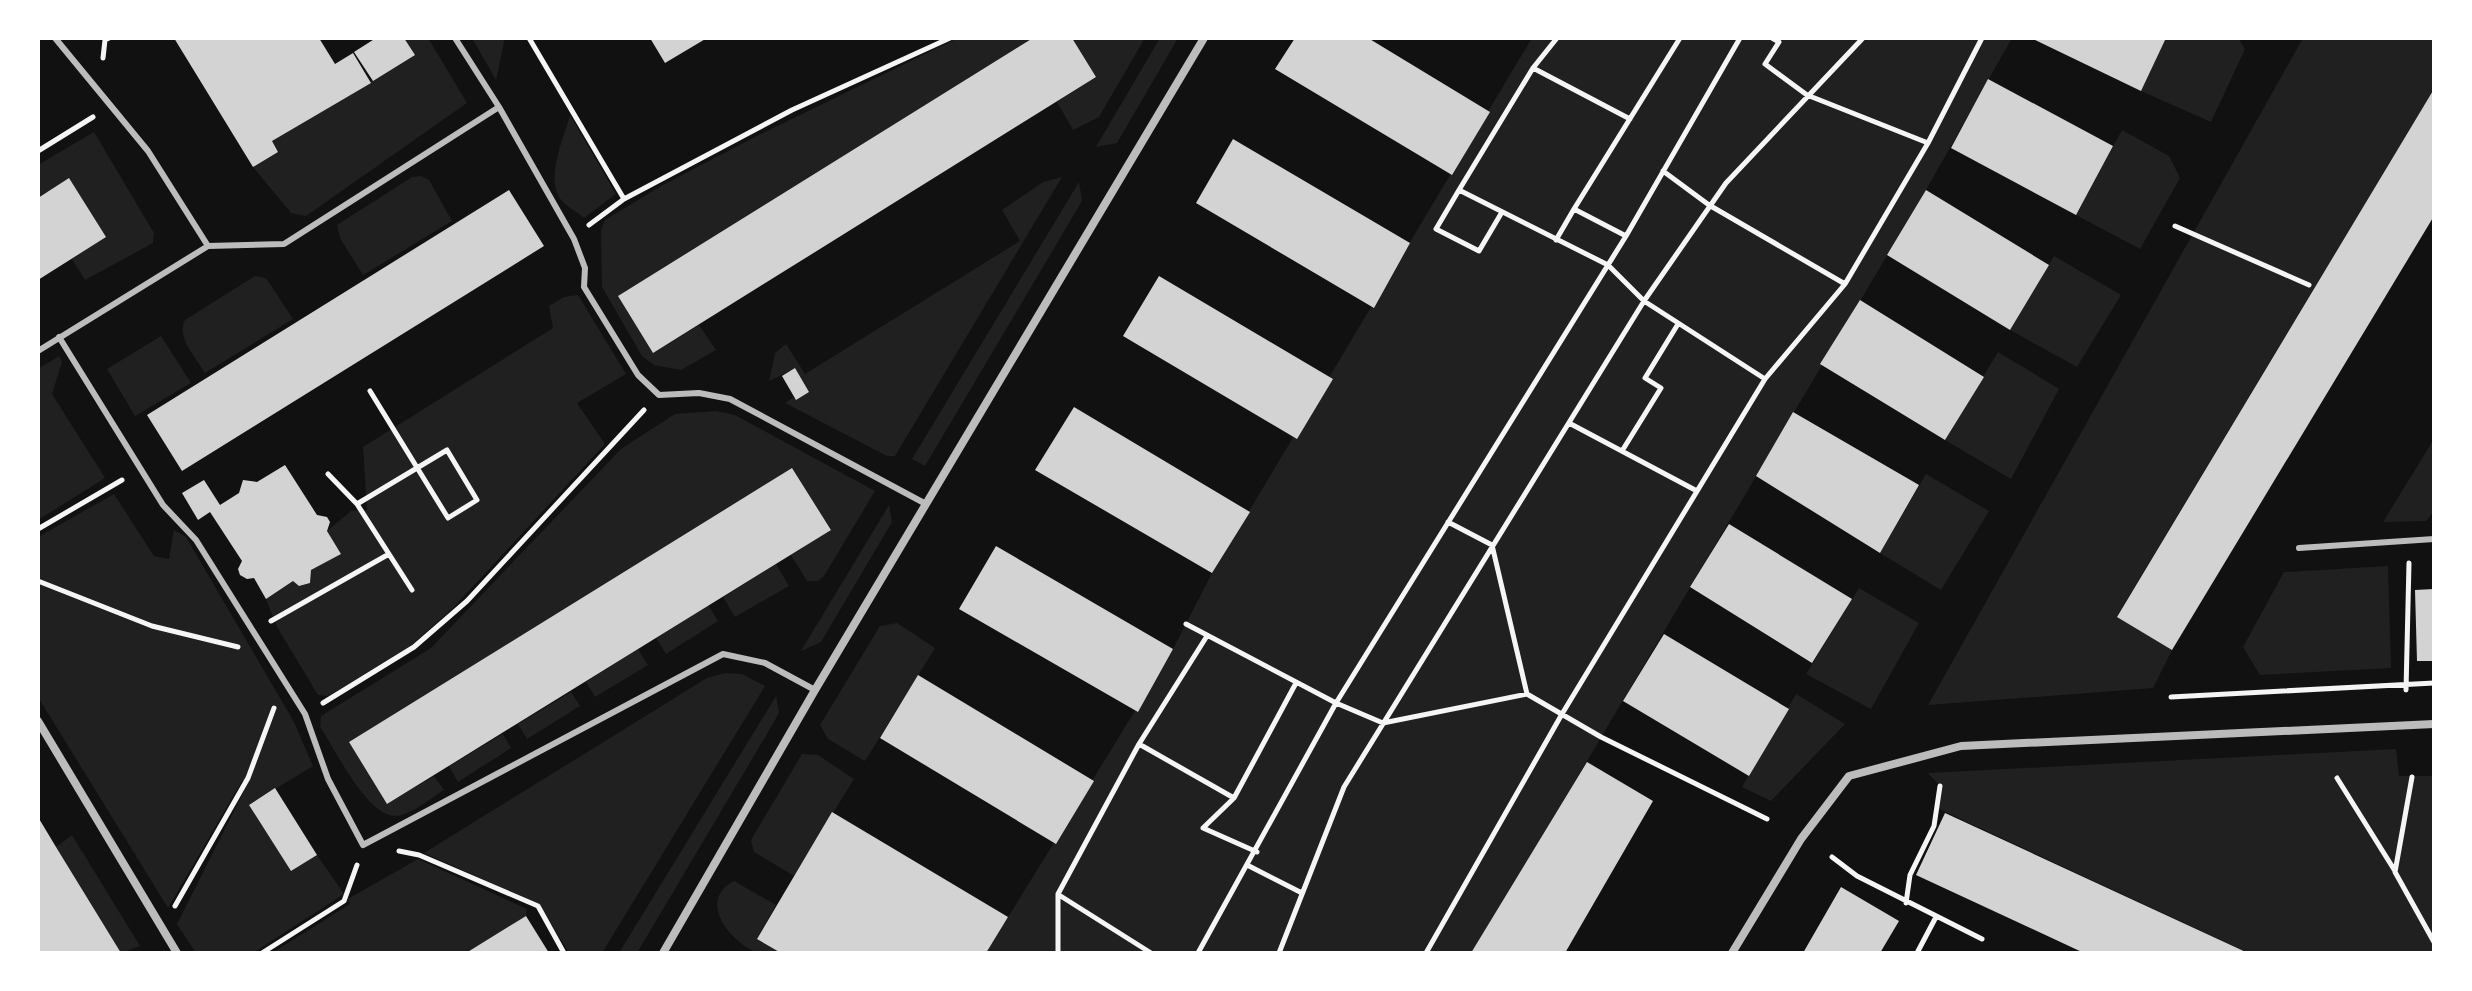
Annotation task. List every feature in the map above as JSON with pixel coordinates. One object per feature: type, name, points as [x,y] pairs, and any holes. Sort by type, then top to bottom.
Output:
[{"type":"street","points":[[663,953],[815,690],[1204,38]]},
{"type":"street","points":[[38,721],[177,953]]},
{"type":"street","points":[[1732,953],[1801,839],[1849,776],[1961,746],[2434,724]]},
{"type":"lane","points":[[55,38],[148,151],[208,246]]},
{"type":"lane","points":[[455,38],[499,107],[574,239],[585,268],[584,287],[638,375],[659,395],[699,393],[730,399],[926,504]]},
{"type":"lane","points":[[38,351],[208,246],[284,244],[499,107]]},
{"type":"lane","points":[[59,337],[163,505],[196,540],[305,714],[328,779],[363,845],[723,654],[765,663],[815,690]]},
{"type":"lane","points":[[2299,548],[2434,539]]},
{"type":"path","points":[[529,38],[624,199]]},
{"type":"path","points":[[574,239],[624,199],[792,110],[950,38]]},
{"type":"path","points":[[1502,212],[1479,251],[1436,229],[1533,68],[1557,38]]},
{"type":"path","points":[[1556,240],[1680,38]]},
{"type":"path","points":[[1198,953],[1257,852],[1336,703],[1626,236],[1740,38]]},
{"type":"path","points":[[1772,38],[1780,40],[1765,64],[1807,95],[1928,143]]},
{"type":"path","points":[[1279,953],[1344,787],[1644,301],[1709,205],[1807,95],[1863,38]]},
{"type":"path","points":[[1426,953],[1562,714],[1765,379],[1845,284],[1928,143],[1982,38]]},
{"type":"path","points":[[1533,68],[1630,119]]},
{"type":"path","points":[[1663,171],[1709,205],[1845,284]]},
{"type":"path","points":[[1459,190],[1608,265],[1644,301],[1765,379]]},
{"type":"path","points":[[1574,209],[1626,236]]},
{"type":"path","points":[[2175,226],[2309,285]]},
{"type":"path","points":[[1622,451],[1661,388],[1645,378],[1678,324]]},
{"type":"path","points":[[357,504],[417,467],[447,450],[477,500],[448,518],[417,467],[370,391]]},
{"type":"path","points":[[305,714],[414,647],[467,601],[659,395]]},
{"type":"path","points":[[1569,423],[1697,491]]},
{"type":"path","points":[[38,529],[140,469]]},
{"type":"path","points":[[328,474],[357,504],[412,590]]},
{"type":"path","points":[[1448,522],[1492,545],[1527,694]]},
{"type":"path","points":[[2406,687],[2409,540]]},
{"type":"path","points":[[254,632],[389,554]]},
{"type":"path","points":[[38,581],[152,626],[267,654]]},
{"type":"path","points":[[1186,624],[1296,683],[1383,723],[1527,694],[1767,819]]},
{"type":"path","points":[[1058,953],[1058,894],[1139,744],[1207,636]]},
{"type":"path","points":[[163,928],[248,778],[284,681]]},
{"type":"path","points":[[1257,852],[1203,828],[1234,798],[1296,683]]},
{"type":"path","points":[[2171,697],[2406,687],[2434,683]]},
{"type":"path","points":[[1139,744],[1234,798]]},
{"type":"path","points":[[2395,872],[2412,777]]},
{"type":"path","points":[[2337,778],[2434,942]]},
{"type":"path","points":[[1906,903],[1910,875],[1934,826],[1940,786]]},
{"type":"path","points":[[262,953],[344,901],[363,845],[419,855],[538,906],[564,953]]},
{"type":"path","points":[[1832,857],[1857,876],[1906,903],[1982,939]]},
{"type":"path","points":[[1249,866],[1302,893]]},
{"type":"path","points":[[1058,894],[1151,953]]},
{"type":"path","points":[[1917,953],[1936,917]]},
{"type":"shaded area","points":[[404,38],[428,38],[467,103],[306,216],[291,213],[253,167],[278,152],[272,141],[414,55]]},
{"type":"shaded area","points":[[472,38],[505,38],[496,80]]},
{"type":"shaded area","points":[[958,38],[1033,38],[618,296],[653,353],[699,325],[716,350],[681,370],[654,365],[642,356],[602,287],[601,230],[605,220],[661,186],[755,137]]},
{"type":"shaded area","points":[[1072,38],[1145,38],[1099,117],[1073,130],[1057,102],[1096,77]]},
{"type":"shaded area","points":[[1160,38],[1178,38],[1117,143],[1096,147]]},
{"type":"shaded area","points":[[1532,38],[2012,38],[1926,190],[1473,953],[986,953],[1173,649],[1212,573]]},
{"type":"shaded area","points":[[2166,38],[2238,38],[2245,49],[2211,122],[2141,91]]},
{"type":"shaded area","points":[[2303,38],[2434,38],[2434,89],[2117,616],[2172,650],[2153,688],[1928,705]]},
{"type":"shaded area","points":[[570,115],[616,194],[584,218],[563,202],[555,183],[557,160]]},
{"type":"shaded area","points":[[2122,130],[2169,156],[2180,178],[2140,249],[2076,215]]},
{"type":"shaded area","points":[[94,132],[154,233],[153,243],[85,280],[72,259],[105,237],[69,179],[38,198],[38,165]]},
{"type":"shaded area","points":[[421,176],[429,180],[452,221],[363,275],[340,238],[337,225],[412,177]]},
{"type":"shaded area","points":[[1062,177],[895,456],[887,456],[785,403],[794,397],[796,399],[795,369],[769,381],[775,353],[786,344],[805,374],[1020,241],[1002,210],[1043,182]]},
{"type":"shaded area","points":[[1079,182],[1082,201],[925,466],[912,459]]},
{"type":"shaded area","points":[[2054,256],[2121,295],[2077,367],[2010,330]]},
{"type":"shaded area","points":[[255,276],[266,278],[293,319],[205,373],[185,340],[185,320]]},
{"type":"shaded area","points":[[578,295],[626,374],[577,403],[605,444],[453,608],[409,647],[328,696],[318,695],[277,627],[266,599],[293,581],[299,586],[310,583],[311,570],[341,554],[327,531],[351,511],[367,510],[363,447],[553,328],[549,306],[564,297]]},
{"type":"shaded area","points":[[161,336],[191,383],[135,416],[107,369]]},
{"type":"shaded area","points":[[1998,352],[2059,389],[2011,479],[1945,440]]},
{"type":"shaded area","points":[[59,356],[62,362],[52,394],[105,478],[38,520],[38,369]]},
{"type":"shaded area","points":[[716,411],[735,415],[875,491],[824,576],[818,581],[807,581],[791,555],[831,529],[792,468],[349,742],[387,804],[434,776],[444,790],[400,815],[383,813],[352,779],[320,727],[321,716],[431,648],[621,449],[675,414]]},
{"type":"shaded area","points":[[2434,439],[2434,511],[2426,521],[2383,522]]},
{"type":"shaded area","points":[[1926,474],[1989,511],[1941,590],[1880,553]]},
{"type":"shaded area","points":[[114,494],[154,556],[169,559],[174,530],[186,537],[294,722],[313,766],[249,805],[291,871],[317,855],[344,894],[253,953],[196,953],[177,924],[249,781],[242,781],[168,908],[38,697],[38,537]]},
{"type":"shaded area","points":[[889,505],[892,522],[821,642],[801,651]]},
{"type":"shaded area","points":[[776,564],[789,586],[735,617],[723,597]]},
{"type":"shaded area","points":[[2388,566],[2391,668],[2260,675],[2243,647],[2284,572]]},
{"type":"shaded area","points":[[1859,588],[1919,623],[1871,709],[1806,674]]},
{"type":"shaded area","points":[[708,605],[718,621],[666,654],[656,638]]},
{"type":"shaded area","points":[[897,623],[935,648],[865,761],[828,739],[820,725],[880,626]]},
{"type":"shaded area","points":[[638,649],[648,665],[595,697],[586,682]]},
{"type":"shaded area","points":[[725,673],[742,674],[765,686],[602,953],[569,953],[539,904],[424,853],[707,678]]},
{"type":"shaded area","points":[[571,692],[580,706],[527,739],[518,724]]},
{"type":"shaded area","points":[[1796,694],[1845,724],[1771,801],[1742,787]]},
{"type":"shaded area","points":[[776,696],[779,712],[774,722],[637,953],[619,953]]},
{"type":"shaded area","points":[[503,734],[511,748],[458,782],[449,766]]},
{"type":"shaded area","points":[[2396,749],[2399,776],[2434,776],[2434,953],[2249,953],[1937,808],[1940,786],[1928,773]]},
{"type":"shaded area","points":[[802,754],[818,755],[854,779],[794,876],[754,852],[751,840]]},
{"type":"shaded area","points":[[72,835],[140,946],[121,953],[56,847]]},
{"type":"shaded area","points":[[418,859],[527,909],[526,916],[466,953],[272,953],[350,904],[348,899]]},
{"type":"shaded area","points":[[734,881],[776,905],[757,938],[781,953],[756,952],[727,930],[721,920],[718,899],[723,889]]},
{"type":"building","points":[[174,38],[319,38],[335,64],[353,53],[371,83],[272,141],[278,152],[253,167]]},
{"type":"building","points":[[376,38],[404,38],[415,55],[373,81],[354,52]]},
{"type":"building","points":[[650,38],[707,38],[665,63]]},
{"type":"building","points":[[1033,38],[1072,38],[1096,77],[653,353],[618,296]]},
{"type":"building","points":[[1295,38],[1368,38],[1490,112],[1452,175],[1275,69]]},
{"type":"building","points":[[2031,38],[2166,38],[2141,91]]},
{"type":"building","points":[[1988,79],[2113,146],[2076,215],[1951,148]]},
{"type":"building","points":[[2434,89],[2434,216],[2172,650],[2117,617]]},
{"type":"building","points":[[1233,139],[1410,243],[1374,308],[1196,203]]},
{"type":"building","points":[[69,178],[106,237],[38,280],[38,198]]},
{"type":"building","points":[[509,190],[544,246],[182,471],[147,415]]},
{"type":"building","points":[[1926,190],[2049,265],[2010,330],[1887,255]]},
{"type":"building","points":[[1159,276],[1333,379],[1297,439],[1123,336]]},
{"type":"building","points":[[1860,300],[1984,377],[1945,440],[1820,364]]},
{"type":"building","points":[[795,368],[809,392],[796,400],[782,376]]},
{"type":"building","points":[[1074,407],[1250,512],[1212,573],[1035,470]]},
{"type":"building","points":[[1793,412],[1919,485],[1880,553],[1756,476]]},
{"type":"building","points":[[285,465],[317,515],[327,517],[330,522],[327,531],[341,554],[311,570],[310,583],[299,586],[293,581],[266,599],[254,578],[247,579],[240,575],[238,569],[242,561],[210,512],[198,520],[182,493],[204,480],[220,505],[239,493],[243,480],[257,482]]},
{"type":"building","points":[[792,468],[831,530],[387,804],[349,742]]},
{"type":"building","points":[[1729,524],[1852,599],[1812,663],[1690,587]]},
{"type":"building","points":[[996,546],[1173,649],[1138,712],[959,609]]},
{"type":"building","points":[[2434,589],[2434,661],[2417,661],[2415,590]]},
{"type":"building","points":[[1664,634],[1789,709],[1749,776],[1623,701]]},
{"type":"building","points":[[918,675],[1094,781],[1056,844],[880,738]]},
{"type":"building","points":[[1587,762],[1653,801],[1565,953],[1471,953]]},
{"type":"building","points":[[275,788],[317,855],[291,871],[249,805]]},
{"type":"building","points":[[832,812],[1008,917],[986,953],[781,953],[757,939]]},
{"type":"building","points":[[1945,813],[2248,953],[2084,953],[1916,875]]},
{"type":"building","points":[[38,817],[56,847],[121,953],[38,953]]},
{"type":"building","points":[[1841,887],[1899,921],[1880,953],[1803,953]]},
{"type":"building","points":[[526,916],[549,953],[466,953]]}]
